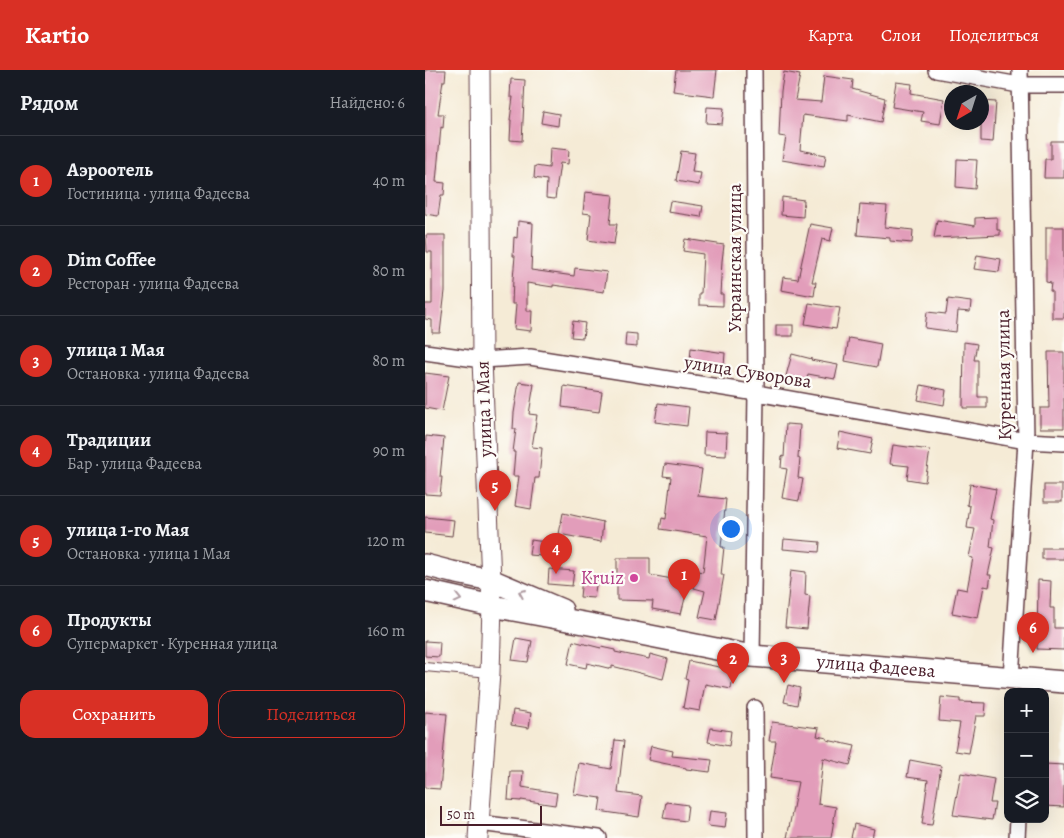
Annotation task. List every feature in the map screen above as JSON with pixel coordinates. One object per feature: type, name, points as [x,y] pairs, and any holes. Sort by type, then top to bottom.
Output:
[{"type":"main road","name":"улица Фадеева","points":[[425,565],[491,580],[600,626]]},
{"type":"main road","name":"улица Фадеева","points":[[425,591],[492,606],[752,656],[1064,682]]},
{"type":"street","name":"улица 1 Мая","points":[[478,830],[490,673],[492,606],[482,360],[480,70]]},
{"type":"street","name":"Украинская улица","points":[[752,656],[756,393],[754,70]]},
{"type":"street","points":[[936,70],[1019,77],[1064,85]]},
{"type":"street","name":"Куренная улица","points":[[1011,678],[1026,441],[1019,77]]},
{"type":"street","name":"улица Суворова","points":[[425,352],[482,360],[529,358],[756,393],[1026,441],[1064,443]]},
{"type":"street","points":[[755,708],[756,838]]},
{"type":"street","points":[[1017,838],[1018,823]]},
{"type":"street","points":[[478,830],[599,838]]},
{"type":"lane","points":[[425,667],[490,673]]},
{"type":"building","points":[[425,70],[446,70],[438,114],[444,114],[436,182],[445,183],[444,195],[441,195],[438,216],[425,214]]},
{"type":"building","points":[[676,70],[717,70],[714,96],[673,91]]},
{"type":"building","points":[[784,72],[800,75],[795,100],[821,102],[824,76],[853,80],[852,89],[885,98],[881,122],[848,115],[848,121],[803,115],[800,150],[826,155],[824,167],[782,160],[786,137],[779,136],[781,91]]},
{"type":"building","points":[[511,79],[525,80],[522,141],[510,140],[513,97],[510,97]]},
{"type":"building","points":[[896,82],[912,84],[911,93],[944,99],[940,124],[921,121],[923,112],[892,107]]},
{"type":"building","points":[[989,102],[996,102],[993,142],[981,141],[981,130],[989,130]]},
{"type":"building","points":[[707,107],[724,108],[722,124],[706,123]]},
{"type":"building","points":[[543,111],[559,114],[558,126],[541,123]]},
{"type":"building","points":[[1051,141],[1064,141],[1064,178],[1044,178],[1045,159],[1051,159]]},
{"type":"building","points":[[550,148],[569,150],[568,164],[560,163],[555,199],[546,198],[547,180],[534,178],[535,166],[549,168]]},
{"type":"building","points":[[681,151],[695,153],[692,172],[701,173],[699,185],[676,181]]},
{"type":"building","points":[[957,159],[977,160],[975,189],[956,187]]},
{"type":"building","points":[[585,192],[613,195],[610,224],[617,224],[614,244],[588,240],[591,214],[583,213]]},
{"type":"building","points":[[782,197],[804,200],[803,217],[781,215]]},
{"type":"building","points":[[670,201],[703,206],[701,217],[668,212]]},
{"type":"building","points":[[860,204],[887,206],[885,227],[913,230],[912,243],[890,241],[890,238],[857,235]]},
{"type":"building","points":[[997,217],[997,230],[1000,230],[1000,235],[934,238],[937,220],[975,226],[975,218]]},
{"type":"building","points":[[518,221],[533,223],[531,270],[574,276],[575,268],[607,272],[604,292],[527,283],[527,311],[532,311],[531,331],[514,329],[516,304],[512,304],[515,256],[513,256],[514,237],[517,238]]},
{"type":"building","points":[[810,224],[833,228],[830,241],[822,239],[812,282],[816,282],[814,296],[781,290],[783,277],[798,279]]},
{"type":"building","points":[[1046,227],[1064,227],[1064,318],[1052,318],[1051,283],[1046,282]]},
{"type":"building","points":[[426,235],[445,235],[445,291],[440,333],[432,333],[432,320],[425,319],[425,304],[432,304],[432,252],[427,252]]},
{"type":"building","points":[[685,239],[724,245],[720,294],[723,294],[723,306],[699,305],[703,254],[683,251]]},
{"type":"building","points":[[977,255],[1001,259],[999,272],[974,269]]},
{"type":"building","points":[[948,299],[971,302],[970,312],[958,311],[956,332],[925,328],[927,312],[946,314]]},
{"type":"building","points":[[809,303],[840,308],[836,329],[805,324]]},
{"type":"building","points":[[573,321],[585,323],[583,338],[571,337]]},
{"type":"building","points":[[776,325],[793,325],[793,336],[776,336]]},
{"type":"building","points":[[626,333],[637,334],[637,347],[625,346]]},
{"type":"building","points":[[849,338],[881,344],[877,367],[845,361]]},
{"type":"building","points":[[964,342],[977,344],[974,360],[978,360],[978,397],[987,397],[987,408],[963,408]]},
{"type":"building","points":[[691,348],[725,353],[724,366],[690,361]]},
{"type":"building","points":[[1048,352],[1064,352],[1064,428],[1040,428],[1040,408],[1049,408]]},
{"type":"building","points":[[792,354],[838,365],[835,379],[808,374],[806,382],[786,376]]},
{"type":"building","points":[[425,373],[449,376],[442,411],[425,408]]},
{"type":"building","points":[[519,382],[534,384],[529,414],[537,415],[532,447],[542,448],[539,478],[535,478],[531,509],[515,506],[519,476],[513,476],[515,452],[513,452],[516,429],[513,429]]},
{"type":"building","points":[[921,385],[946,390],[944,405],[918,400]]},
{"type":"building","points":[[564,386],[602,392],[599,412],[562,407]]},
{"type":"building","points":[[658,403],[689,407],[687,426],[655,422]]},
{"type":"building","points":[[786,424],[800,425],[798,478],[803,479],[799,501],[782,498],[787,469],[781,468],[782,456],[784,457]]},
{"type":"building","points":[[705,432],[727,433],[726,456],[704,455]]},
{"type":"building","points":[[840,432],[873,439],[870,454],[837,448]]},
{"type":"building","points":[[426,436],[444,438],[440,495],[425,494]]},
{"type":"building","points":[[893,445],[930,450],[925,482],[907,479],[909,466],[890,464]]},
{"type":"building","points":[[665,464],[702,469],[698,496],[726,499],[721,547],[724,547],[721,575],[724,575],[716,620],[699,617],[705,591],[694,588],[697,571],[703,572],[707,536],[660,529],[662,518],[666,519],[671,477],[663,476]]},
{"type":"building","points":[[970,484],[996,489],[990,519],[993,520],[990,547],[994,548],[988,575],[991,575],[989,587],[984,586],[978,618],[952,613],[957,588],[967,590],[973,558],[969,557],[975,529],[967,528],[970,506],[967,505]]},
{"type":"building","points":[[1044,485],[1062,485],[1062,502],[1044,502]]},
{"type":"building","points":[[563,513],[603,522],[601,542],[559,534]]},
{"type":"building","points":[[425,517],[454,520],[452,536],[425,533]]},
{"type":"building","points":[[784,539],[820,542],[819,552],[783,549]]},
{"type":"building","points":[[531,540],[545,542],[543,556],[529,555]]},
{"type":"building","points":[[1042,548],[1064,548],[1064,559],[1042,559]]},
{"type":"building","points":[[617,558],[650,558],[650,575],[689,582],[681,614],[652,609],[653,601],[617,600]]},
{"type":"building","points":[[549,569],[574,571],[572,586],[548,584]]},
{"type":"building","points":[[791,570],[806,572],[805,595],[810,596],[807,629],[785,627]]},
{"type":"building","points":[[582,578],[597,579],[594,598],[580,597]]},
{"type":"building","points":[[1038,580],[1051,581],[1050,608],[1054,608],[1054,628],[1064,628],[1064,650],[1037,649]]},
{"type":"building","points":[[516,638],[532,641],[528,662],[512,660]]},
{"type":"building","points":[[425,641],[440,642],[439,657],[425,656]]},
{"type":"building","points":[[573,641],[649,659],[650,654],[668,659],[663,679],[612,666],[612,669],[587,663],[586,668],[568,664]]},
{"type":"building","points":[[689,661],[734,670],[731,689],[705,684],[700,711],[683,708],[688,680],[685,679]]},
{"type":"building","points":[[788,685],[800,688],[797,705],[784,702]]},
{"type":"building","points":[[941,697],[960,699],[960,702],[986,703],[985,716],[976,716],[969,753],[955,751],[960,723],[939,721]]},
{"type":"building","points":[[513,710],[531,713],[529,728],[511,725]]},
{"type":"building","points":[[425,712],[447,714],[440,789],[425,788]]},
{"type":"building","points":[[772,722],[819,728],[817,736],[855,746],[850,765],[823,758],[818,804],[836,807],[831,838],[787,838],[798,782],[770,778],[776,741],[769,741]]},
{"type":"building","points":[[711,728],[731,731],[729,746],[708,742]]},
{"type":"building","points":[[615,740],[624,741],[618,793],[642,796],[639,817],[599,811],[601,798],[574,794],[579,763],[611,769]]},
{"type":"building","points":[[651,746],[673,751],[672,756],[712,760],[710,772],[686,769],[648,760]]},
{"type":"building","points":[[910,760],[941,766],[932,825],[922,824],[928,780],[907,777]]},
{"type":"building","points":[[1049,764],[1064,765],[1064,807],[1049,806]]},
{"type":"building","points":[[510,771],[523,771],[522,787],[557,793],[555,805],[508,800]]},
{"type":"building","points":[[961,773],[994,779],[990,803],[995,803],[992,820],[953,815]]},
{"type":"building","points":[[666,802],[688,805],[686,821],[663,818]]},
{"type":"building","points":[[710,811],[727,813],[725,828],[708,826]]},
{"type":"building","points":[[854,824],[874,829],[872,838],[851,838]]},
{"type":"place","name":"улица 1-го Мая","points":[[495,511]]},
{"type":"place","name":"Традиции","points":[[556,574]]},
{"type":"place","name":"Kruiz","points":[[634,578]]},
{"type":"place","name":"Аэроотель","points":[[684,600]]},
{"type":"place","name":"Продукты","points":[[1033,653]]},
{"type":"place","name":"улица 1 Мая","points":[[784,683]]},
{"type":"place","name":"Dim Coffee","points":[[733,684]]}]
